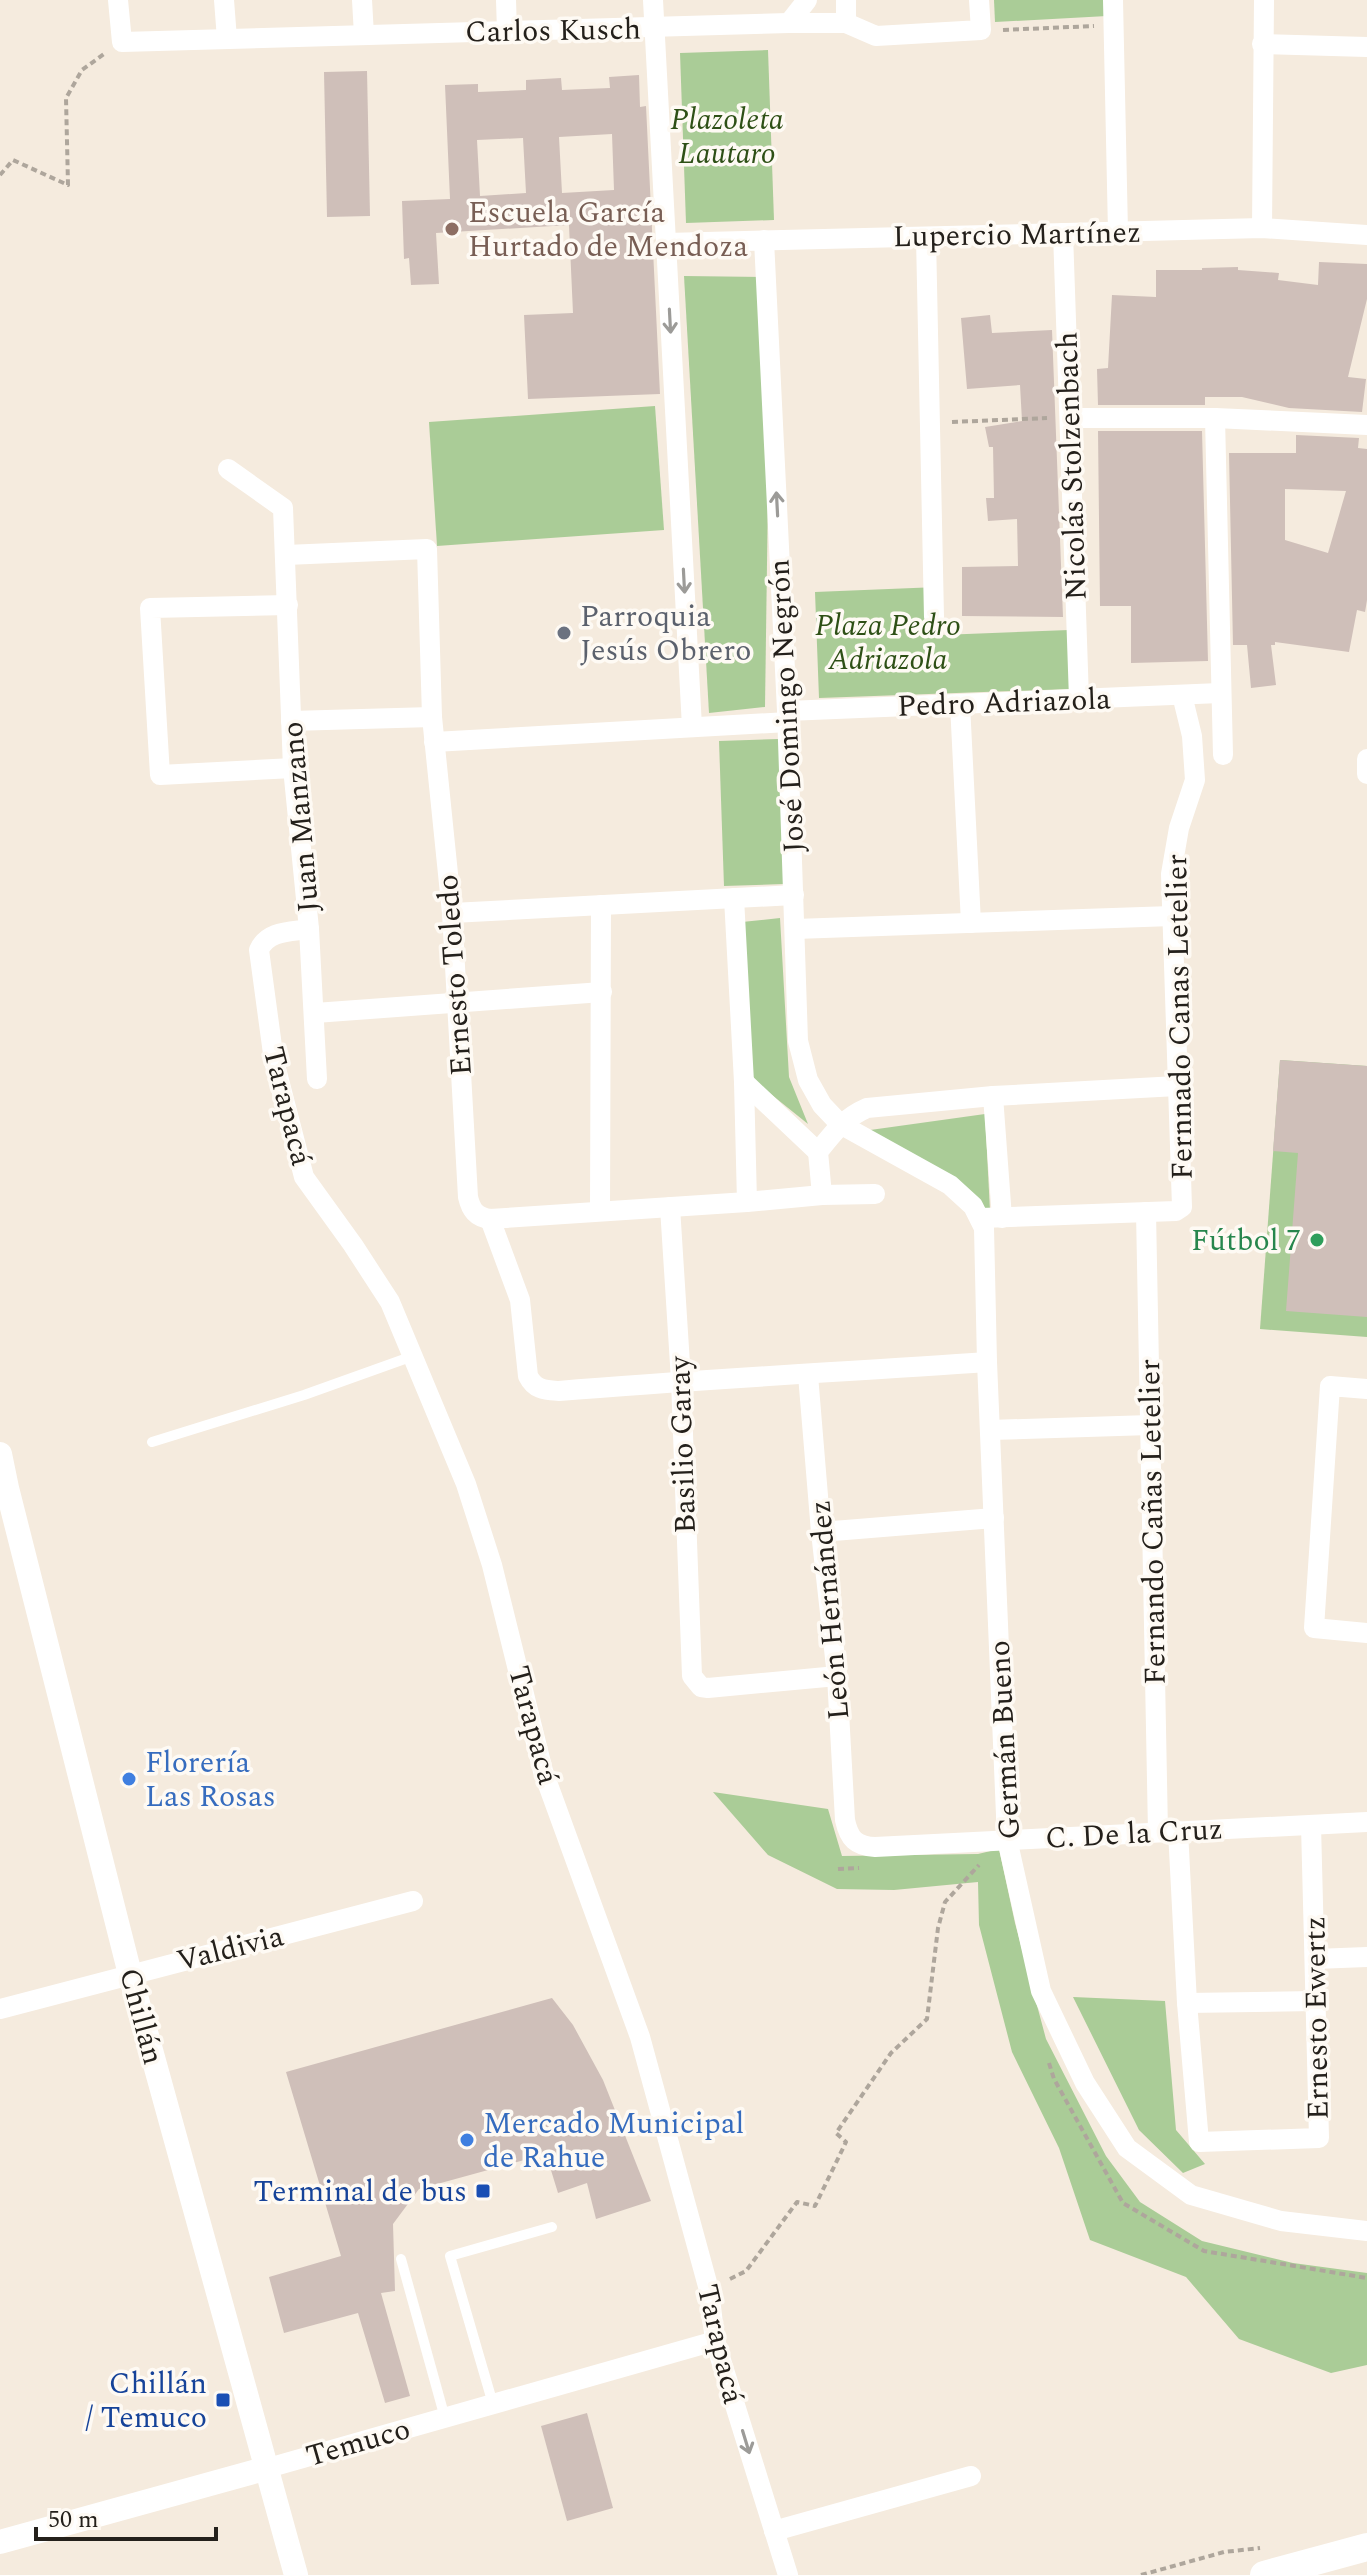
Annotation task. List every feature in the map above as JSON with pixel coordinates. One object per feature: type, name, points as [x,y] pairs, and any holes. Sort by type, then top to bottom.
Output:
[{"type":"main road","points":[[1274,2568],[1367,2547]]},
{"type":"street","points":[[118,0],[122,42]]},
{"type":"street","points":[[224,0],[227,39]]},
{"type":"street","points":[[362,0],[364,35]]},
{"type":"street","points":[[506,0],[507,31]]},
{"type":"street","points":[[653,0],[692,727]]},
{"type":"street","points":[[789,23],[807,0]]},
{"type":"street","points":[[846,0],[846,23]]},
{"type":"street","points":[[979,0],[981,30]]},
{"type":"street","points":[[1113,0],[1118,232]]},
{"type":"street","points":[[1262,228],[1264,0]]},
{"type":"street","name":"Carlos Kusch","points":[[122,42],[789,23],[846,23],[876,36],[981,30]]},
{"type":"street","points":[[1262,44],[1367,47]]},
{"type":"street","name":"Lupercio Martínez","points":[[666,243],[1262,228],[1367,235]]},
{"type":"street","name":"Nicolás Stolzenbach","points":[[1063,233],[1079,699]]},
{"type":"street","points":[[926,237],[934,617]]},
{"type":"street","name":"José Domingo Negrón","points":[[764,240],[788,716],[798,1041],[808,1080],[822,1105],[840,1124]]},
{"type":"street","points":[[1070,418],[1215,418],[1367,425]]},
{"type":"street","points":[[1215,418],[1223,755]]},
{"type":"street","name":"Juan Manzano","points":[[228,469],[283,508],[293,768],[309,929],[317,1079]]},
{"type":"street","name":"Ernesto Toledo","points":[[286,555],[427,549],[432,717],[452,913],[468,1197],[475,1213],[481,1218],[490,1219],[520,1300],[526,1368],[531,1383],[542,1390],[559,1391],[681,1380]]},
{"type":"street","points":[[288,605],[150,608],[160,775],[293,768]]},
{"type":"street","name":"Pedro Adriazola","points":[[434,742],[692,727],[788,716],[960,704],[1220,693]]},
{"type":"street","name":"Fernnado Canas Letelier","points":[[1146,1212],[1176,1211],[1182,1207],[1183,1200],[1171,874],[1173,850],[1195,780],[1192,736],[1182,695]]},
{"type":"street","points":[[960,704],[971,923]]},
{"type":"street","points":[[291,721],[432,717]]},
{"type":"street","points":[[1367,759],[1367,774]]},
{"type":"street","points":[[452,913],[794,895]]},
{"type":"street","points":[[734,898],[747,1202]]},
{"type":"street","points":[[600,1211],[601,905]]},
{"type":"street","points":[[795,929],[1172,916]]},
{"type":"street","name":"Tarapacá","points":[[309,929],[275,935],[262,943],[259,950],[274,1061],[304,1177],[390,1302],[466,1484],[488,1552],[543,1771],[640,2037],[709,2290],[715,2341],[788,2575]]},
{"type":"street","points":[[315,1013],[602,992]]},
{"type":"street","points":[[744,1082],[818,1152],[822,1195]]},
{"type":"street","points":[[818,1152],[840,1124],[867,1108],[993,1096],[1177,1086]]},
{"type":"street","points":[[993,1096],[1002,1218]]},
{"type":"street","points":[[840,1124],[950,1185],[981,1218],[1146,1212]]},
{"type":"street","points":[[490,1219],[822,1195],[875,1194]]},
{"type":"street","name":"Basilio Garay","points":[[670,1207],[681,1380],[691,1669],[696,1683],[708,1688],[837,1676]]},
{"type":"street","name":"Fernando Cañas Letelier","points":[[1146,1212],[1150,1425],[1168,1831],[1199,2142]]},
{"type":"street","name":"Germán Bueno","points":[[981,1218],[984,1228],[1007,1839],[1041,1991],[1085,2083],[1127,2148],[1191,2195],[1281,2221],[1367,2231]]},
{"type":"street","points":[[681,1380],[808,1375],[987,1362]]},
{"type":"street","name":"León Hernández","points":[[808,1375],[837,1676],[845,1820],[854,1842]]},
{"type":"street","points":[[1367,1389],[1330,1386],[1314,1628],[1367,1633]]},
{"type":"street","points":[[990,1430],[1150,1425]]},
{"type":"street","name":"Chillán","points":[[0,1454],[3,1489],[130,1974],[296,2575]]},
{"type":"street","points":[[821,1532],[994,1518]]},
{"type":"street","name":"C. De la Cruz","points":[[854,1842],[875,1847],[1367,1822]]},
{"type":"street","name":"Ernesto Ewertz","points":[[1199,2142],[1319,2138],[1311,1825]]},
{"type":"street","name":"Valdivia","points":[[0,2009],[413,1901]]},
{"type":"street","points":[[1315,1959],[1367,1957]]},
{"type":"street","points":[[1187,2003],[1315,2001]]},
{"type":"street","name":"Temuco","points":[[0,2542],[715,2341]]},
{"type":"street","points":[[774,2531],[971,2476]]},
{"type":"lane","points":[[152,1442],[304,1395],[413,1356]]},
{"type":"lane","points":[[493,2404],[450,2256],[552,2227]]},
{"type":"lane","points":[[401,2259],[445,2418]]},
{"type":"path","points":[[981,30],[1114,25]]},
{"type":"path","points":[[0,175],[13,160],[68,185],[66,98],[82,70],[122,42]]},
{"type":"path","points":[[930,423],[1070,418]]},
{"type":"path","points":[[709,2290],[746,2271],[797,2202],[815,2206],[846,2142],[836,2133],[891,2053],[927,2019],[938,1928],[945,1902],[972,1870],[1007,1839]]},
{"type":"path","points":[[1141,2575],[1224,2552],[1257,2548],[1274,2568]]},
{"type":"green space","points":[[994,0],[1106,0],[1107,16],[995,22]]},
{"type":"green space","name":"Plazoleta Lautaro","points":[[768,50],[774,220],[686,223],[680,53]]},
{"type":"green space","points":[[684,276],[771,277],[765,707],[709,713]]},
{"type":"green space","points":[[655,406],[664,530],[437,546],[429,422]]},
{"type":"green space","name":"Plaza Pedro Adriazola","points":[[939,581],[941,635],[1069,630],[1070,689],[819,698],[815,592],[938,587]]},
{"type":"green space","points":[[779,739],[784,884],[724,886],[719,741]]},
{"type":"green space","points":[[780,918],[789,1077],[808,1124],[751,1078],[742,922]]},
{"type":"green space","name":"Fútbol 7","points":[[1280,1060],[1367,1066],[1367,1337],[1260,1329]]},
{"type":"green space","points":[[985,1114],[990,1211],[863,1131]]},
{"type":"green space","points":[[713,1792],[828,1809],[842,1856],[978,1854],[999,1849],[1046,2039],[1106,2156],[1140,2202],[1202,2241],[1293,2263],[1367,2273],[1367,2365],[1331,2373],[1239,2339],[1186,2277],[1090,2240],[1059,2148],[1012,2052],[979,1925],[978,1882],[894,1890],[837,1889],[768,1855]]},
{"type":"green space","points":[[1073,1997],[1165,2001],[1176,2130],[1205,2164],[1183,2173],[1139,2130]]},
{"type":"building","points":[[367,71],[370,216],[327,217],[324,72]]},
{"type":"building","points":[[639,75],[640,107],[646,106],[660,394],[528,399],[524,315],[573,313],[569,225],[436,233],[439,284],[411,285],[409,258],[404,259],[402,201],[450,199],[445,85],[478,84],[478,92],[526,90],[526,80],[561,78],[562,90],[610,88],[609,77]],"holes":[[[612,134],[614,190],[562,193],[559,137]],[[523,138],[526,193],[480,196],[477,140]]]},
{"type":"building","points":[[1319,262],[1367,264],[1367,299],[1348,377],[1366,379],[1362,412],[1289,408],[1242,397],[1205,397],[1205,405],[1098,405],[1097,369],[1108,368],[1112,295],[1156,297],[1156,270],[1238,267],[1238,270],[1279,273],[1278,280],[1318,285]]},
{"type":"building","points":[[990,315],[992,333],[1052,330],[1063,617],[962,616],[962,567],[1018,566],[1017,519],[988,521],[986,498],[994,498],[993,447],[989,447],[985,427],[1022,421],[1020,385],[967,389],[961,318]]},
{"type":"building","points":[[1098,431],[1202,431],[1208,661],[1131,663],[1131,606],[1100,606]]},
{"type":"building","points":[[1296,435],[1359,438],[1358,448],[1367,449],[1365,612],[1357,610],[1349,652],[1275,642],[1271,645],[1276,685],[1251,688],[1247,645],[1233,645],[1229,453],[1296,453]],"holes":[[[1285,489],[1346,491],[1328,553],[1285,540]]]},
{"type":"building","name":"Fútbol 7","points":[[1280,1060],[1367,1066],[1367,1317],[1286,1311],[1298,1153],[1273,1151]]},
{"type":"building","name":"Mercado Municipal de Rahue","points":[[552,1998],[573,2025],[603,2080],[651,2201],[596,2219],[587,2183],[558,2193],[546,2154],[419,2189],[393,2224],[395,2291],[381,2293],[410,2396],[385,2403],[358,2313],[284,2333],[269,2277],[341,2256],[286,2072]]},
{"type":"building","points":[[587,2413],[613,2508],[567,2521],[541,2426]]},
{"type":"place","name":"Escuela García Hurtado de Mendoza","points":[[452,229]]},
{"type":"place","name":"Parroquia Jesús Obrero","points":[[564,633]]},
{"type":"place","name":"Fútbol 7","points":[[1317,1240]]},
{"type":"place","name":"Florería Las Rosas","points":[[129,1779]]},
{"type":"place","name":"Mercado Municipal de Rahue","points":[[467,2140]]},
{"type":"place","name":"Terminal de bus","points":[[483,2191]]},
{"type":"place","name":"Chillán / Temuco","points":[[223,2400]]}]
